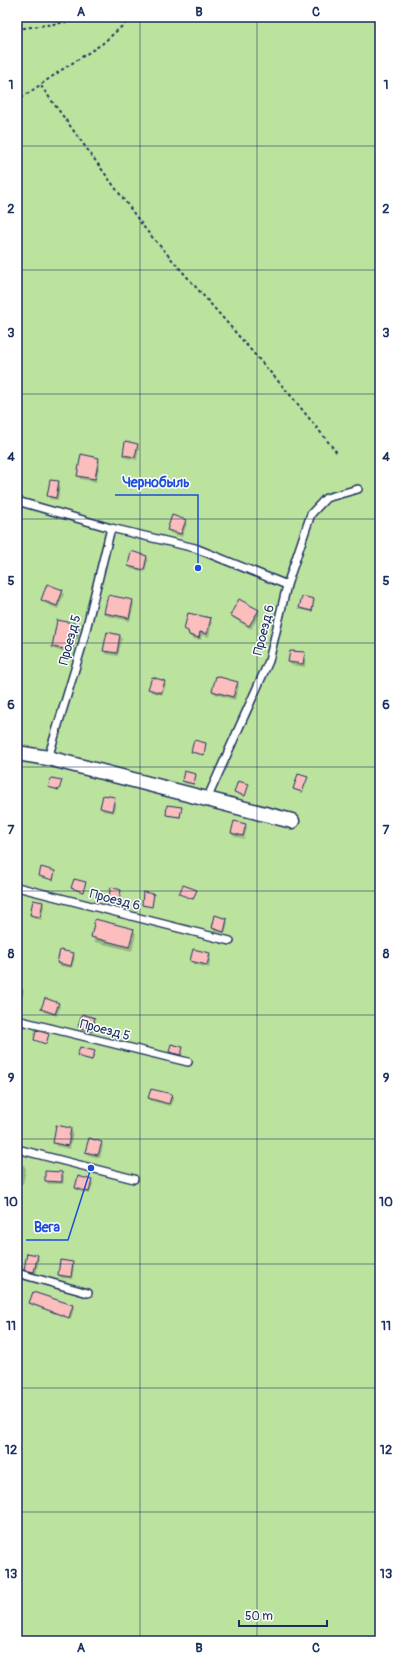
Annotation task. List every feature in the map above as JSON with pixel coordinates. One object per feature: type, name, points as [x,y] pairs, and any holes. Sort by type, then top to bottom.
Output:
[{"type":"street","points":[[17,753],[48,758],[292,821]]},
{"type":"lane","name":"Проезд 6","points":[[207,799],[269,661],[287,585],[311,514],[326,498],[358,489]]},
{"type":"lane","points":[[17,501],[111,528],[195,548],[287,585]]},
{"type":"lane","name":"Проезд 5","points":[[48,758],[82,646],[111,528]]},
{"type":"lane","name":"Проезд 6","points":[[17,887],[230,941]]},
{"type":"lane","name":"Проезд 5","points":[[17,1020],[188,1062]]},
{"type":"lane","points":[[17,1149],[134,1179]]},
{"type":"lane","points":[[17,1273],[88,1293]]},
{"type":"path","points":[[17,29],[82,20],[128,21],[140,17]]},
{"type":"path","points":[[17,101],[102,44],[128,21]]},
{"type":"path","points":[[41,86],[146,230],[292,397],[338,454]]},
{"type":"green space","points":[[17,17],[380,17],[380,1641],[27,1641],[17,1637]]},
{"type":"building","points":[[125,441],[138,444],[135,457],[123,455]]},
{"type":"building","points":[[81,454],[99,458],[95,479],[77,476]]},
{"type":"building","points":[[50,480],[59,481],[56,498],[47,496]]},
{"type":"building","points":[[172,515],[186,520],[181,534],[167,530]]},
{"type":"building","points":[[131,551],[147,556],[144,570],[128,566]]},
{"type":"building","points":[[47,584],[63,590],[57,606],[41,600]]},
{"type":"building","points":[[108,595],[133,600],[129,618],[104,613]]},
{"type":"building","points":[[302,596],[314,599],[312,611],[299,608]]},
{"type":"building","points":[[239,599],[259,610],[249,626],[230,615]]},
{"type":"building","points":[[188,613],[211,618],[207,634],[200,632],[199,638],[189,635],[188,631],[184,629]]},
{"type":"building","points":[[57,620],[79,624],[76,637],[74,636],[71,650],[52,647]]},
{"type":"building","points":[[107,632],[120,635],[117,653],[103,651]]},
{"type":"building","points":[[290,651],[305,652],[303,664],[288,662]]},
{"type":"building","points":[[216,676],[238,682],[233,697],[212,691]]},
{"type":"building","points":[[152,677],[165,681],[161,693],[148,689]]},
{"type":"building","points":[[194,740],[206,743],[204,755],[191,752]]},
{"type":"building","points":[[184,771],[196,774],[194,784],[182,781]]},
{"type":"building","points":[[298,774],[308,777],[302,792],[293,789]]},
{"type":"building","points":[[51,778],[62,780],[59,790],[48,787]]},
{"type":"building","points":[[238,781],[249,784],[245,796],[234,792]]},
{"type":"building","points":[[103,795],[115,797],[112,811],[100,808]]},
{"type":"building","points":[[167,805],[182,807],[180,817],[166,815]]},
{"type":"building","points":[[234,821],[246,824],[243,836],[231,833]]},
{"type":"building","points":[[41,867],[55,871],[53,880],[39,876]]},
{"type":"building","points":[[74,879],[86,882],[83,892],[71,888]]},
{"type":"building","points":[[183,885],[197,890],[193,899],[179,894]]},
{"type":"building","points":[[111,887],[121,890],[119,901],[108,899]]},
{"type":"building","points":[[143,892],[154,894],[152,907],[142,905]]},
{"type":"building","points":[[33,900],[43,902],[40,917],[30,915]]},
{"type":"building","points":[[215,915],[227,919],[224,932],[212,928]]},
{"type":"building","points":[[95,919],[134,929],[129,947],[91,937]]},
{"type":"building","points":[[193,949],[210,953],[207,965],[190,961]]},
{"type":"building","points":[[60,950],[74,953],[71,966],[57,963]]},
{"type":"building","points":[[45,998],[59,1003],[55,1014],[41,1009]]},
{"type":"building","points":[[82,1014],[95,1018],[91,1031],[78,1027]]},
{"type":"building","points":[[36,1030],[49,1034],[46,1044],[34,1040]]},
{"type":"building","points":[[171,1044],[183,1047],[181,1055],[169,1052]]},
{"type":"building","points":[[80,1047],[95,1051],[92,1060],[77,1056]]},
{"type":"building","points":[[151,1089],[172,1094],[169,1104],[148,1098]]},
{"type":"building","points":[[56,1125],[71,1128],[68,1146],[53,1143]]},
{"type":"building","points":[[89,1138],[102,1142],[98,1155],[85,1152]]},
{"type":"building","points":[[45,1171],[62,1172],[62,1182],[45,1181]]},
{"type":"building","points":[[78,1176],[92,1180],[89,1192],[75,1188]]},
{"type":"building","points":[[27,1253],[38,1255],[34,1272],[24,1270]]},
{"type":"building","points":[[60,1260],[73,1262],[71,1277],[58,1275]]},
{"type":"building","points":[[33,1292],[73,1305],[69,1318],[29,1303]]},
{"type":"place","name":"Чернобыль","points":[[198,568]]},
{"type":"place","name":"Вега","points":[[91,1168]]}]
